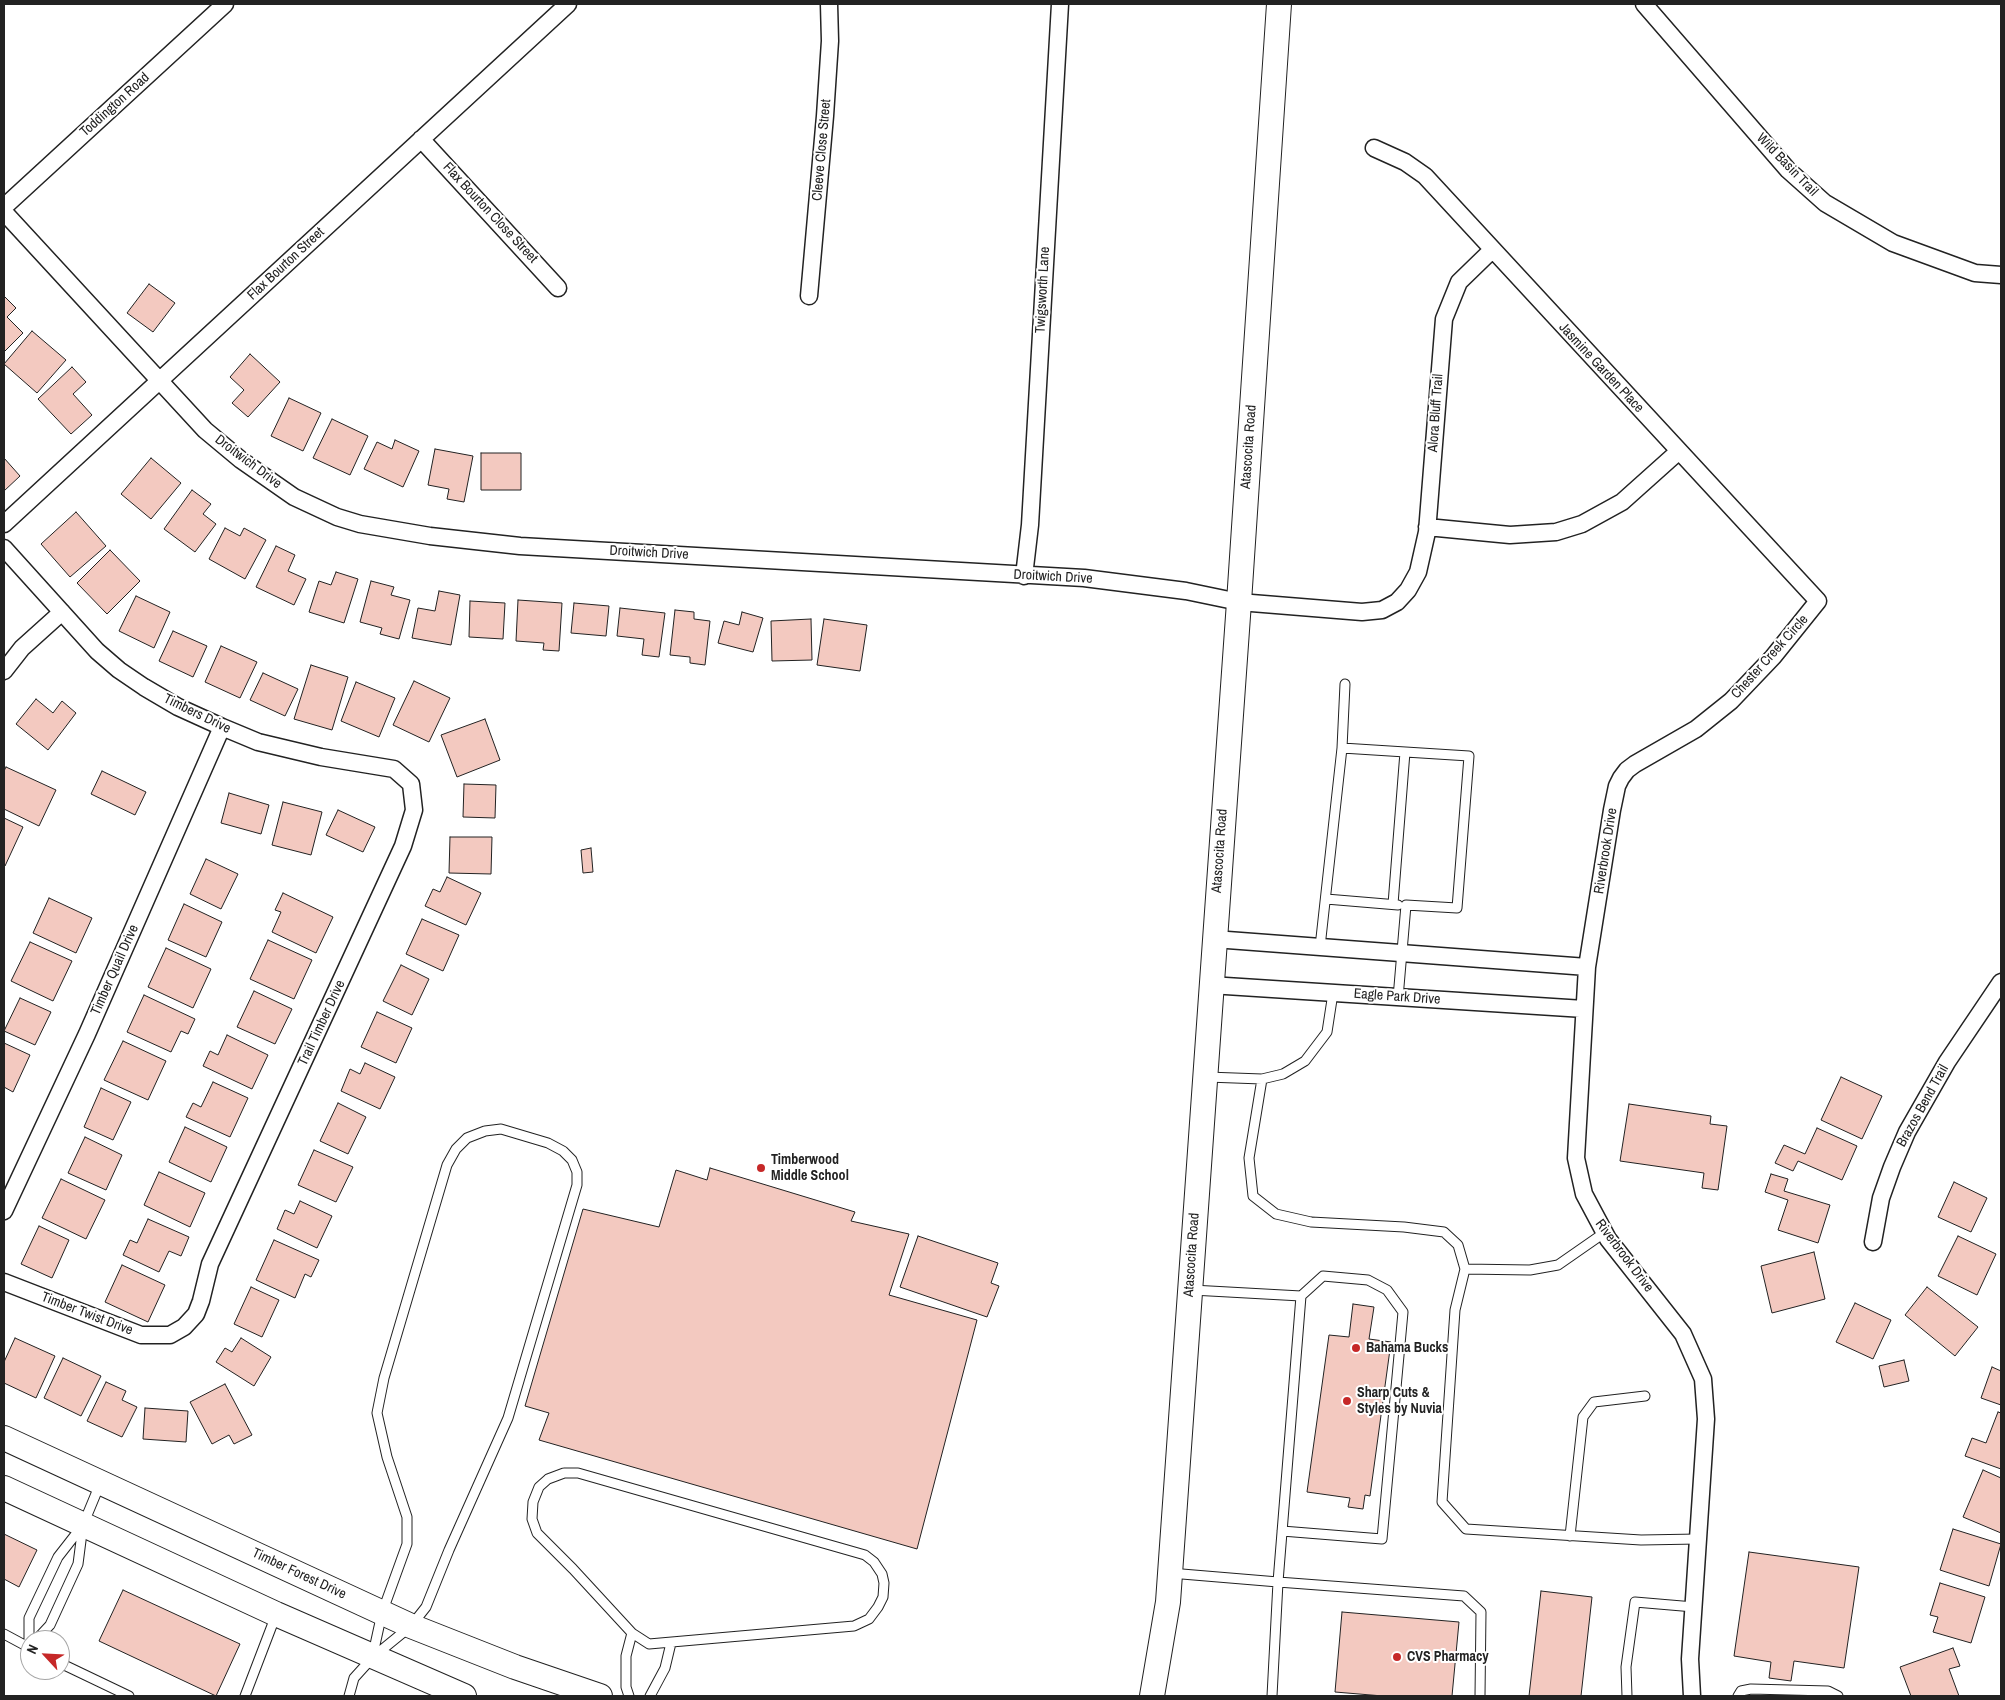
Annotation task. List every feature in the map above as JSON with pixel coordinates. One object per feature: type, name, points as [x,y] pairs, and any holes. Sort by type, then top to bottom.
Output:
[{"type":"main road","name":"Atascocita Road","points":[[1152,1696],[1168,1602],[1210,985],[1239,602],[1279,4]]},
{"type":"main road","name":"Timber Forest Drive","points":[[4,1438],[411,1626],[515,1667],[600,1696]]},
{"type":"main road","points":[[4,1488],[83,1525],[272,1623],[373,1657],[439,1692],[464,1696]]},
{"type":"street","name":"Toddington Road","points":[[4,207],[225,4]]},
{"type":"street","name":"Flax Bourton Street","points":[[4,524],[568,4]]},
{"type":"street","name":"Cleeve Close Street","points":[[809,296],[825,116],[830,41],[829,4]]},
{"type":"street","name":"Twigsworth Lane","points":[[1024,576],[1030,515],[1060,4]]},
{"type":"street","name":"Wild Basin Trail","points":[[1644,4],[1788,170],[1825,203],[1893,243],[1975,273],[2001,275]]},
{"type":"street","name":"Flax Bourton Close Street","points":[[421,139],[558,288]]},
{"type":"street","name":"Jasmine Garden Place","points":[[1374,148],[1405,162],[1425,176],[1818,602]]},
{"type":"street","name":"Droitwich Drive","points":[[4,212],[205,430],[241,460],[294,497],[315,508],[360,524],[430,536],[520,546],[1103,579],[1186,591],[1239,602],[1362,612],[1382,610],[1397,602],[1408,590]]},
{"type":"street","name":"Alora Bluff Trail","points":[[1408,590],[1418,572],[1423,555],[1427,527],[1444,319],[1458,282],[1492,250]]},
{"type":"street","points":[[1427,527],[1510,535],[1533,535],[1582,524],[1622,502],[1679,452]]},
{"type":"street","name":"Timbers Drive","points":[[4,548],[97,651],[119,670],[178,707],[222,728],[279,748],[394,769],[411,784],[414,814]]},
{"type":"street","name":"Chester Creek Circle","points":[[1622,778],[1627,770],[1635,764],[1696,729],[1731,701],[1773,657],[1818,602]]},
{"type":"street","points":[[4,671],[22,648],[62,612]]},
{"type":"street","name":"Timber Quail Drive","points":[[4,1210],[87,1034],[222,728]]},
{"type":"street","name":"Riverbrook Drive","points":[[1622,778],[1617,786],[1612,810],[1587,967],[1576,1158],[1584,1194],[1604,1233],[1683,1334],[1703,1380],[1706,1419],[1690,1659],[1692,1696]]},
{"type":"street","name":"Trail Timber Drive","points":[[226,1231],[403,846],[414,814]]},
{"type":"street","points":[[1214,939],[1587,967]]},
{"type":"street","name":"Brazos Bend Trail","points":[[1873,1242],[1881,1198],[1907,1132],[1947,1062],[2001,982]]},
{"type":"street","name":"Eagle Park Drive","points":[[1210,985],[1584,1010]]},
{"type":"street","name":"Timber Twist Drive","points":[[4,1282],[141,1335],[170,1335],[184,1327],[196,1314],[210,1264],[226,1231]]},
{"type":"lane","points":[[1320,947],[1342,748],[1345,684]]},
{"type":"lane","points":[[1326,899],[1457,908],[1469,756],[1342,748]]},
{"type":"lane","points":[[1393,904],[1404,752]]},
{"type":"lane","points":[[1398,998],[1406,905]]},
{"type":"lane","points":[[1204,1077],[1262,1079],[1284,1074],[1305,1061],[1328,1032],[1333,993]]},
{"type":"lane","points":[[1262,1079],[1249,1158],[1253,1196],[1276,1214],[1312,1222],[1404,1227],[1444,1232],[1458,1245],[1465,1269],[1455,1310],[1442,1502],[1466,1529],[1641,1540],[1698,1539]]},
{"type":"lane","points":[[349,1696],[354,1678],[373,1657],[411,1626],[426,1607],[448,1550],[508,1418],[577,1185],[577,1172],[572,1160],[563,1151],[548,1143],[501,1129],[485,1131],[468,1138],[456,1149],[447,1165],[384,1378],[377,1413],[387,1457],[407,1517],[407,1544],[382,1613],[373,1657]]},
{"type":"lane","points":[[1465,1269],[1530,1270],[1558,1265],[1604,1233]]},
{"type":"lane","points":[[1272,1696],[1278,1582],[1282,1531],[1301,1296],[1323,1276],[1368,1280],[1387,1290],[1404,1312],[1382,1539],[1282,1531]]},
{"type":"lane","points":[[1190,1290],[1301,1296]]},
{"type":"lane","points":[[1570,1536],[1583,1417],[1594,1402],[1645,1396]]},
{"type":"lane","points":[[564,1473],[578,1473],[865,1554],[874,1562],[882,1574],[884,1583],[883,1597],[878,1607],[869,1619],[854,1626],[649,1644],[632,1633],[574,1569],[537,1533],[532,1519],[532,1502],[539,1487],[548,1479],[564,1473]]},
{"type":"lane","points":[[29,1630],[29,1618],[58,1557],[83,1525],[101,1482]]},
{"type":"lane","points":[[45,1630],[50,1625],[78,1564],[83,1525]]},
{"type":"lane","points":[[1170,1574],[1464,1596],[1481,1612],[1480,1696]]},
{"type":"lane","points":[[1627,1696],[1626,1667],[1635,1602],[1694,1607]]},
{"type":"lane","points":[[245,1696],[272,1623]]},
{"type":"lane","points":[[629,1696],[626,1687],[626,1656],[632,1633]]},
{"type":"lane","points":[[4,1634],[20,1642]]},
{"type":"lane","points":[[650,1696],[665,1668],[671,1643]]},
{"type":"lane","points":[[70,1668],[129,1696]]},
{"type":"lane","points":[[1738,1696],[1741,1691],[1751,1688],[1828,1691],[1838,1696]]},
{"type":"building","points":[[149,284],[175,303],[153,332],[127,313]]},
{"type":"building","points":[[4,296],[16,308],[7,317],[23,333],[4,352]]},
{"type":"building","points":[[32,331],[66,360],[37,393],[4,364]]},
{"type":"building","points":[[250,354],[280,382],[248,417],[232,403],[244,390],[230,377]]},
{"type":"building","points":[[72,367],[86,382],[73,394],[92,415],[71,434],[38,399]]},
{"type":"building","points":[[289,398],[321,413],[303,451],[271,436]]},
{"type":"building","points":[[332,419],[368,436],[350,475],[313,458]]},
{"type":"building","points":[[395,440],[419,451],[403,487],[364,469],[377,442],[392,449]]},
{"type":"building","points":[[435,449],[473,456],[464,502],[447,499],[449,489],[428,485]]},
{"type":"building","points":[[481,453],[521,453],[521,490],[481,490]]},
{"type":"building","points":[[4,458],[20,476],[4,491]]},
{"type":"building","points":[[151,458],[181,483],[151,519],[121,494]]},
{"type":"building","points":[[192,490],[211,504],[203,514],[216,524],[195,552],[164,529]]},
{"type":"building","points":[[76,512],[106,546],[70,577],[41,544]]},
{"type":"building","points":[[225,528],[240,536],[244,528],[266,540],[245,579],[209,559]]},
{"type":"building","points":[[276,546],[295,555],[288,571],[306,579],[294,605],[256,587]]},
{"type":"building","points":[[110,550],[140,581],[107,614],[77,583]]},
{"type":"building","points":[[336,572],[358,579],[344,623],[309,612],[319,581],[331,585]]},
{"type":"building","points":[[371,581],[394,587],[391,595],[410,600],[399,639],[380,634],[382,628],[360,622]]},
{"type":"building","points":[[439,591],[460,595],[451,645],[412,638],[418,608],[435,611]]},
{"type":"building","points":[[136,596],[170,612],[154,648],[119,631]]},
{"type":"building","points":[[518,600],[562,603],[559,651],[543,650],[544,643],[516,641]]},
{"type":"building","points":[[470,601],[505,603],[503,639],[469,637]]},
{"type":"building","points":[[574,603],[609,606],[606,636],[571,633]]},
{"type":"building","points":[[620,608],[665,613],[659,657],[642,655],[644,639],[617,636]]},
{"type":"building","points":[[675,610],[694,612],[694,619],[710,621],[705,665],[690,663],[690,657],[670,655]]},
{"type":"building","points":[[742,612],[763,618],[753,652],[718,643],[724,621],[739,625]]},
{"type":"building","points":[[811,619],[812,660],[772,661],[771,621]]},
{"type":"building","points":[[824,619],[867,625],[860,671],[817,665]]},
{"type":"building","points":[[173,631],[207,646],[193,677],[159,661]]},
{"type":"building","points":[[221,646],[257,662],[240,698],[205,682]]},
{"type":"building","points":[[311,665],[348,677],[332,730],[294,719]]},
{"type":"building","points":[[263,673],[298,689],[285,716],[250,700]]},
{"type":"building","points":[[414,681],[450,698],[429,742],[393,725]]},
{"type":"building","points":[[356,682],[395,698],[379,737],[341,721]]},
{"type":"building","points":[[36,699],[53,713],[62,701],[76,713],[48,750],[16,724]]},
{"type":"building","points":[[485,719],[500,760],[457,777],[441,735]]},
{"type":"building","points":[[6,767],[56,790],[39,826],[4,809],[4,771]]},
{"type":"building","points":[[102,771],[146,792],[135,815],[91,794]]},
{"type":"building","points":[[464,784],[496,785],[495,818],[463,817]]},
{"type":"building","points":[[229,793],[269,805],[261,834],[221,823]]},
{"type":"building","points":[[283,802],[322,812],[311,855],[272,845]]},
{"type":"building","points":[[338,810],[375,827],[363,852],[326,835]]},
{"type":"building","points":[[4,818],[23,827],[5,866],[4,865]]},
{"type":"building","points":[[450,837],[492,837],[491,874],[449,873]]},
{"type":"building","points":[[591,848],[593,872],[583,873],[581,850]]},
{"type":"building","points":[[206,859],[238,874],[221,909],[190,894]]},
{"type":"building","points":[[447,877],[481,893],[466,925],[425,906],[433,889],[440,892]]},
{"type":"building","points":[[283,893],[333,917],[316,953],[272,932],[281,912],[275,910]]},
{"type":"building","points":[[49,898],[92,918],[76,953],[33,933]]},
{"type":"building","points":[[184,904],[222,922],[206,957],[168,940]]},
{"type":"building","points":[[422,919],[459,935],[443,971],[406,954]]},
{"type":"building","points":[[268,940],[312,960],[294,999],[250,979]]},
{"type":"building","points":[[30,942],[72,961],[53,1001],[11,981]]},
{"type":"building","points":[[166,948],[211,969],[193,1008],[148,987]]},
{"type":"building","points":[[401,965],[429,979],[412,1015],[383,1001]]},
{"type":"building","points":[[254,991],[292,1009],[275,1044],[237,1027]]},
{"type":"building","points":[[144,995],[195,1019],[188,1034],[181,1031],[171,1052],[127,1032]]},
{"type":"building","points":[[20,998],[51,1012],[35,1045],[4,1031]]},
{"type":"building","points":[[377,1012],[412,1028],[396,1063],[361,1047]]},
{"type":"building","points":[[227,1035],[268,1055],[252,1089],[203,1066],[210,1051],[218,1055]]},
{"type":"building","points":[[123,1041],[166,1061],[148,1100],[104,1080]]},
{"type":"building","points":[[4,1043],[30,1055],[13,1092],[4,1087]]},
{"type":"building","points":[[365,1063],[395,1077],[380,1109],[341,1091],[350,1069],[360,1074]]},
{"type":"building","points":[[1841,1077],[1882,1096],[1862,1139],[1821,1120]]},
{"type":"building","points":[[213,1082],[248,1098],[230,1137],[186,1117],[193,1103],[201,1107]]},
{"type":"building","points":[[101,1088],[131,1102],[113,1140],[84,1127]]},
{"type":"building","points":[[338,1103],[366,1117],[348,1154],[320,1141]]},
{"type":"building","points":[[1629,1104],[1711,1116],[1710,1124],[1727,1126],[1718,1190],[1702,1188],[1704,1173],[1620,1161]]},
{"type":"building","points":[[185,1127],[227,1147],[211,1182],[169,1162]]},
{"type":"building","points":[[1817,1128],[1857,1146],[1842,1180],[1798,1161],[1793,1171],[1775,1163],[1784,1145],[1805,1154]]},
{"type":"building","points":[[85,1137],[122,1155],[106,1190],[68,1173]]},
{"type":"building","points":[[314,1150],[353,1167],[336,1202],[298,1185]]},
{"type":"building","name":"Timberwood Middle School","points":[[710,1168],[855,1212],[851,1221],[909,1234],[889,1295],[977,1320],[917,1549],[539,1440],[549,1413],[525,1406],[583,1209],[659,1227],[676,1170],[707,1180]]},
{"type":"building","points":[[159,1172],[205,1193],[190,1227],[144,1205]]},
{"type":"building","points":[[1771,1174],[1788,1179],[1784,1191],[1830,1205],[1818,1243],[1778,1230],[1788,1200],[1765,1192]]},
{"type":"building","points":[[61,1179],[105,1200],[86,1239],[42,1218]]},
{"type":"building","points":[[1954,1182],[1987,1198],[1971,1232],[1938,1217]]},
{"type":"building","points":[[300,1201],[332,1216],[317,1248],[277,1229],[285,1210],[294,1214]]},
{"type":"building","points":[[148,1219],[189,1237],[181,1256],[169,1251],[159,1272],[123,1255],[130,1240],[137,1243]]},
{"type":"building","points":[[39,1226],[69,1240],[52,1278],[21,1264]]},
{"type":"building","points":[[918,1236],[998,1263],[991,1283],[999,1286],[987,1317],[900,1287]]},
{"type":"building","points":[[1958,1236],[1996,1254],[1977,1295],[1938,1276]]},
{"type":"building","points":[[274,1240],[319,1260],[311,1277],[305,1274],[295,1298],[256,1280]]},
{"type":"building","points":[[1814,1252],[1825,1299],[1772,1313],[1761,1266]]},
{"type":"building","points":[[122,1265],[165,1285],[148,1322],[105,1302]]},
{"type":"building","points":[[251,1287],[279,1300],[262,1337],[234,1324]]},
{"type":"building","points":[[1927,1287],[1978,1327],[1955,1356],[1905,1315]]},
{"type":"building","points":[[1855,1303],[1891,1320],[1873,1359],[1836,1342]]},
{"type":"building","points":[[1353,1304],[1374,1307],[1369,1339],[1391,1342],[1370,1496],[1365,1495],[1363,1509],[1348,1507],[1350,1498],[1307,1492],[1329,1335],[1349,1337]]},
{"type":"building","points":[[15,1338],[55,1356],[36,1398],[4,1383],[4,1362]]},
{"type":"building","points":[[241,1338],[271,1357],[254,1386],[216,1362],[225,1348],[232,1352]]},
{"type":"building","points":[[63,1358],[101,1376],[81,1416],[44,1398]]},
{"type":"building","points":[[1904,1360],[1909,1381],[1884,1387],[1879,1366]]},
{"type":"building","points":[[1992,1367],[2001,1371],[2001,1405],[1981,1398]]},
{"type":"building","points":[[106,1382],[126,1391],[122,1400],[137,1407],[122,1437],[87,1421]]},
{"type":"building","points":[[225,1384],[252,1435],[234,1444],[229,1435],[212,1444],[190,1402]]},
{"type":"building","points":[[145,1408],[188,1411],[186,1442],[143,1439]]},
{"type":"building","points":[[1998,1412],[2001,1413],[2001,1469],[1965,1456],[1972,1438],[1986,1443]]},
{"type":"building","points":[[1983,1470],[2001,1478],[2001,1533],[1963,1517]]},
{"type":"building","points":[[1953,1529],[2001,1544],[1989,1586],[1940,1570]]},
{"type":"building","points":[[4,1534],[37,1550],[19,1587],[4,1579]]},
{"type":"building","points":[[1749,1552],[1859,1567],[1844,1668],[1794,1661],[1791,1681],[1769,1678],[1771,1662],[1734,1656]]},
{"type":"building","points":[[1940,1583],[1985,1597],[1971,1643],[1933,1632],[1938,1617],[1930,1615]]},
{"type":"building","points":[[123,1590],[240,1644],[216,1696],[99,1641]]},
{"type":"building","points":[[1541,1591],[1592,1597],[1581,1696],[1529,1696]]},
{"type":"building","name":"CVS Pharmacy","points":[[1342,1612],[1459,1622],[1452,1696],[1383,1696],[1335,1692]]},
{"type":"building","points":[[1953,1648],[1960,1666],[1949,1669],[1959,1696],[1911,1696],[1900,1667]]},
{"type":"place","name":"Timberwood Middle School","points":[[761,1168]]},
{"type":"place","name":"Bahama Bucks","points":[[1356,1348]]},
{"type":"place","name":"Sharp Cuts & Styles by Nuvia","points":[[1347,1401]]},
{"type":"place","name":"CVS Pharmacy","points":[[1397,1657]]}]
